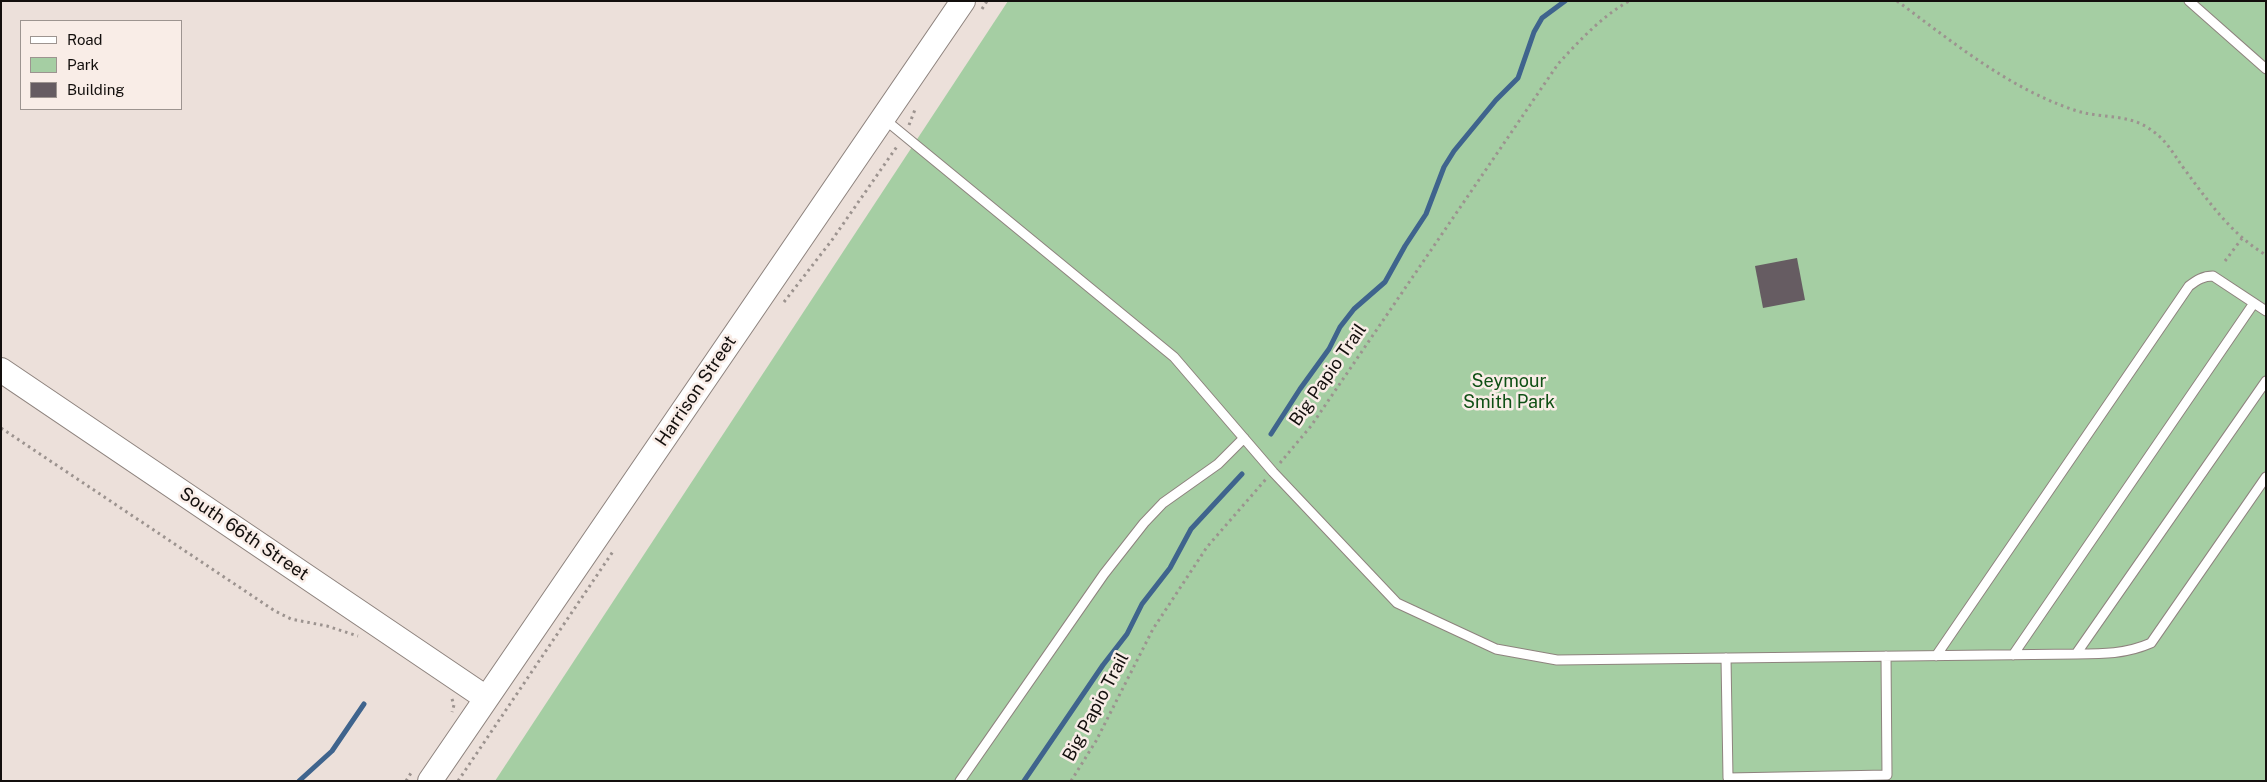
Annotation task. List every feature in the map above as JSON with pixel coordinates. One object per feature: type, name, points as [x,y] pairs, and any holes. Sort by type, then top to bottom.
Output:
[{"type":"main road","name":"Harrison Street","points":[[423,773],[486,698],[883,118],[970,9]]},
{"type":"main road","name":"South 66th Street","points":[[1,370],[486,698]]},
{"type":"lane","points":[[2189,1],[2266,69]]},
{"type":"lane","points":[[883,118],[1174,357],[1273,472],[1397,602],[1496,649],[1557,660],[2112,654],[2136,650],[2151,643],[2266,476]]},
{"type":"lane","points":[[1936,656],[2189,286],[2205,276],[2213,276],[2266,311]]},
{"type":"lane","points":[[2013,655],[2254,303]]},
{"type":"lane","points":[[2076,654],[2266,381]]},
{"type":"lane","points":[[960,781],[1104,574],[1144,523],[1163,503],[1218,464],[1244,438]]},
{"type":"lane","points":[[1726,658],[1728,780],[1887,778],[1886,656]]},
{"type":"path","points":[[970,9],[987,1]]},
{"type":"path","name":"Big Papio Trail","points":[[1071,781],[1096,741],[1158,621],[1206,547],[1311,426],[1558,64],[1585,35],[1616,9],[1629,1]]},
{"type":"path","points":[[1896,1],[1978,60],[2016,83],[2044,97],[2084,113],[2143,125],[2167,142],[2220,216],[2266,255]]},
{"type":"path","points":[[778,309],[832,240],[890,159],[912,120],[917,101]]},
{"type":"path","points":[[2225,262],[2243,237]]},
{"type":"path","points":[[1,428],[274,611],[291,619],[327,626],[364,638]]},
{"type":"path","points":[[458,781],[618,544]]},
{"type":"path","points":[[447,693],[454,705],[450,717]]},
{"type":"path","points":[[406,781],[423,773]]},
{"type":"green space","name":"Seymour Smith Park","points":[[1008,1],[2266,1],[2266,781],[495,781]]},
{"type":"building","points":[[1797,258],[1805,300],[1763,308],[1755,266]]},
{"type":"waterway","points":[[1271,434],[1329,349],[1340,327],[1354,309],[1385,282],[1426,214],[1444,167],[1454,151],[1496,100],[1518,78],[1534,32],[1542,18],[1565,1]]},
{"type":"waterway","points":[[1024,781],[1103,665],[1127,634],[1142,604],[1170,568],[1191,529],[1242,474]]},
{"type":"waterway","points":[[299,781],[332,751],[364,704]]}]
